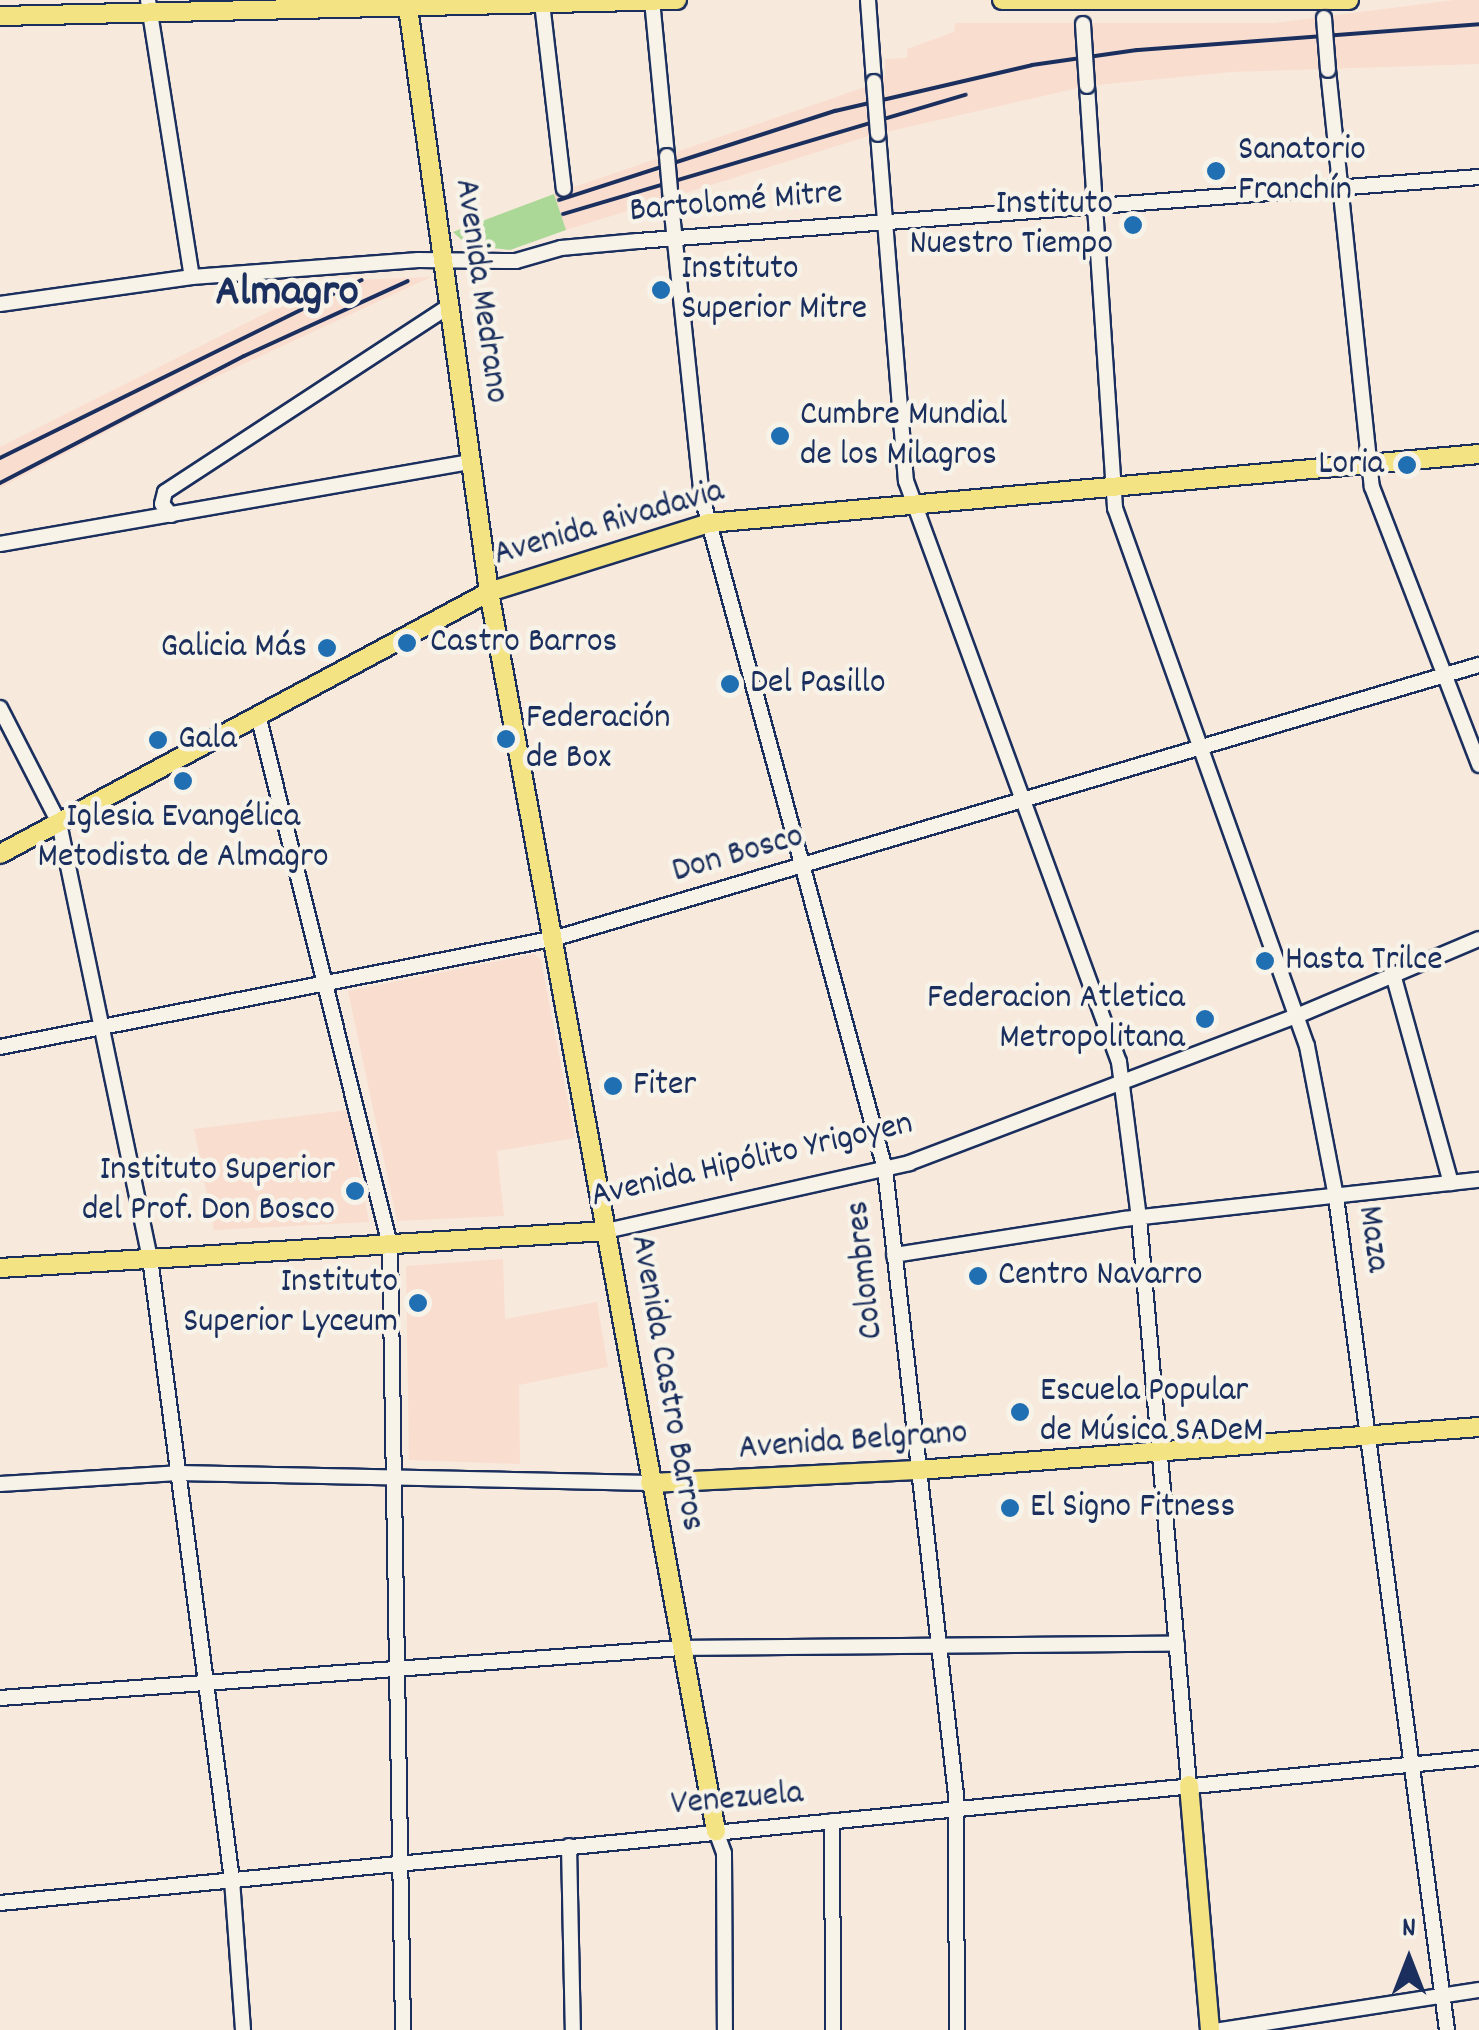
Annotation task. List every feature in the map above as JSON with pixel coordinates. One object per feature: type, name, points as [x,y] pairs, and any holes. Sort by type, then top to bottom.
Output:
[{"type":"main road","points":[[0,16],[147,6],[678,0]]},
{"type":"main road","points":[[1002,0],[1323,7],[1349,0]]},
{"type":"main road","name":"Avenida Medrano","points":[[407,3],[489,592]]},
{"type":"main road","name":"Avenida Rivadavia","points":[[0,854],[259,719],[489,592],[709,523],[1479,454]]},
{"type":"main road","name":"Avenida Castro Barros","points":[[489,592],[556,938],[638,1420],[716,1831]]},
{"type":"main road","name":"Avenida Hipólito Yrigoyen","points":[[0,1268],[606,1230]]},
{"type":"main road","points":[[638,1420],[659,1465],[695,1483]]},
{"type":"main road","name":"Avenida Belgrano","points":[[650,1483],[718,1484],[1479,1427]]},
{"type":"main road","points":[[663,1549],[668,1500],[718,1484]]},
{"type":"main road","points":[[1189,1785],[1210,2030]]},
{"type":"street","name":"Colombres","points":[[652,0],[674,238],[709,523],[885,1169],[952,1810],[958,2030]]},
{"type":"street","points":[[868,0],[906,482],[1122,1083],[1139,1218],[1189,1785]]},
{"type":"street","name":"Maza","points":[[1083,1],[1116,508],[1299,1015],[1336,1197],[1447,2030]]},
{"type":"street","points":[[542,2],[564,190]]},
{"type":"street","points":[[147,6],[192,277]]},
{"type":"street","points":[[1323,7],[1372,487],[1479,765]]},
{"type":"street","name":"Bartolomé Mitre","points":[[0,304],[192,277],[442,260],[516,261],[561,248],[674,238],[1479,177]]},
{"type":"street","points":[[171,514],[162,504],[166,492],[449,306]]},
{"type":"street","points":[[0,544],[472,462]]},
{"type":"street","name":"Don Bosco","points":[[0,1046],[556,938],[1479,665]]},
{"type":"street","points":[[0,708],[59,823],[150,1258],[232,1880],[244,2030]]},
{"type":"street","points":[[259,719],[330,983],[390,1245],[404,1862],[403,2030]]},
{"type":"street","name":"Avenida Hipólito Yrigoyen","points":[[606,1230],[885,1169],[1299,1015],[1479,938]]},
{"type":"street","points":[[1394,974],[1451,1183]]},
{"type":"street","points":[[894,1255],[1139,1218],[1479,1180]]},
{"type":"street","points":[[0,1484],[178,1472],[396,1474],[650,1483]]},
{"type":"street","points":[[0,1698],[681,1648],[1177,1644]]},
{"type":"street","name":"Venezuela","points":[[0,1902],[1479,1758]]},
{"type":"street","points":[[832,1822],[833,2030]]},
{"type":"street","points":[[716,1831],[724,1853],[724,2030]]},
{"type":"street","points":[[569,1846],[573,2030]]},
{"type":"street","points":[[1220,2030],[1479,1990]]},
{"type":"shaded area","points":[[1479,0],[1479,64],[1232,72],[1087,86],[869,136],[566,230],[554,194],[865,87],[885,76],[885,59],[907,58],[907,49],[954,32],[955,23],[1274,23]]},
{"type":"shaded area","points":[[431,277],[175,396],[0,488],[0,447],[330,281]]},
{"type":"shaded area","points":[[534,954],[541,960],[575,1138],[497,1151],[504,1216],[397,1221],[348,991]]},
{"type":"shaded area","points":[[348,1110],[369,1222],[214,1230],[194,1129]]},
{"type":"shaded area","points":[[503,1259],[505,1319],[597,1302],[608,1367],[519,1385],[520,1464],[409,1460],[406,1266]]},
{"type":"green space","points":[[554,194],[566,230],[510,250],[467,245],[453,232]]},
{"type":"railway","points":[[559,200],[835,111],[1032,65],[1137,50],[1479,24]]},
{"type":"railway","points":[[563,214],[966,95]]},
{"type":"railway","points":[[0,458],[362,280]]},
{"type":"railway","points":[[0,483],[244,356],[408,281]]},
{"type":"place","name":"Sanatorio Franchín","points":[[1216,171]]},
{"type":"place","name":"Instituto Nuestro Tiempo","points":[[1133,225]]},
{"type":"place","name":"Instituto Superior Mitre","points":[[661,290]]},
{"type":"place","name":"Cumbre Mundial de los Milagros","points":[[780,436]]},
{"type":"place","name":"Loria","points":[[1407,465]]},
{"type":"place","name":"Castro Barros","points":[[407,643]]},
{"type":"place","name":"Galicia Más","points":[[327,648]]},
{"type":"place","name":"Del Pasillo","points":[[730,684]]},
{"type":"place","name":"Federación de Box","points":[[506,739]]},
{"type":"place","name":"Gala","points":[[158,740]]},
{"type":"place","name":"Iglesia Evangélica Metodista de Almagro","points":[[183,781]]},
{"type":"place","name":"Hasta Trilce","points":[[1265,961]]},
{"type":"place","name":"Federacion Atletica Metropolitana","points":[[1205,1019]]},
{"type":"place","name":"Fiter","points":[[613,1086]]},
{"type":"place","name":"Instituto Superior del Prof. Don Bosco","points":[[355,1191]]},
{"type":"place","name":"Centro Navarro","points":[[978,1276]]},
{"type":"place","name":"Instituto Superior Lyceum","points":[[418,1303]]},
{"type":"place","name":"Escuela Popular de Música SADeM","points":[[1020,1412]]},
{"type":"place","name":"El Signo Fitness","points":[[1010,1508]]},
{"type":"district","name":"Almagro","points":[[287,295]]}]
